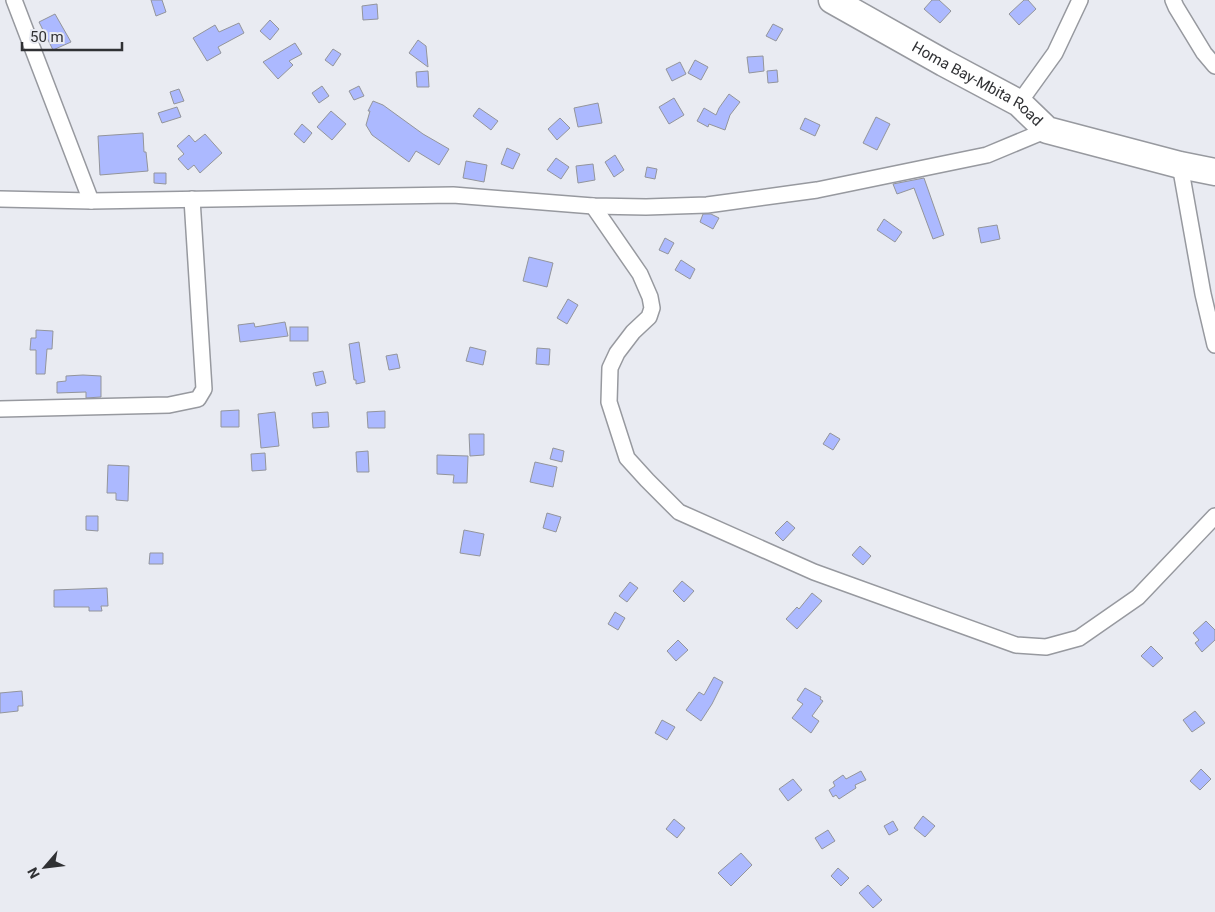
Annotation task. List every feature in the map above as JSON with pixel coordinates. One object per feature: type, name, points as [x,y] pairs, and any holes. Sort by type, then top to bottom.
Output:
[{"type":"highway","name":"Homa Bay-Mbita Road","points":[[832,0],[1019,103],[1047,130],[1180,165],[1215,172]]},
{"type":"street","points":[[14,0],[91,201]]},
{"type":"street","points":[[1019,103],[1055,53],[1080,0]]},
{"type":"street","points":[[1173,0],[1204,53],[1215,66]]},
{"type":"street","points":[[0,199],[91,201],[453,195],[593,206],[646,208],[707,205],[817,190],[986,155],[1047,130]]},
{"type":"street","points":[[1180,165],[1203,294],[1215,345]]},
{"type":"street","points":[[0,409],[169,405],[198,399],[204,389],[192,199]]},
{"type":"street","points":[[593,206],[640,274],[650,297],[652,308],[649,317],[633,332],[617,353],[610,368],[609,402],[627,458],[680,512],[814,572],[1016,645],[1046,647],[1078,638],[1138,597],[1215,516]]},
{"type":"building","points":[[151,0],[162,0],[166,12],[156,16]]},
{"type":"building","points":[[932,0],[939,0],[951,11],[940,23],[924,9]]},
{"type":"building","points":[[1024,0],[1028,0],[1036,9],[1019,25],[1009,14]]},
{"type":"building","points":[[377,4],[378,19],[363,20],[362,6]]},
{"type":"building","points":[[55,14],[71,42],[53,50],[39,22]]},
{"type":"building","points":[[270,20],[279,29],[270,40],[260,31]]},
{"type":"building","points":[[239,23],[244,33],[218,47],[221,53],[207,61],[193,38],[215,25],[219,32]]},
{"type":"building","points":[[773,24],[783,29],[776,41],[766,36]]},
{"type":"building","points":[[418,40],[426,46],[428,67],[409,53]]},
{"type":"building","points":[[295,43],[302,54],[289,61],[293,65],[278,79],[263,62]]},
{"type":"building","points":[[333,49],[341,54],[333,66],[325,60]]},
{"type":"building","points":[[763,56],[764,71],[749,73],[747,57]]},
{"type":"building","points":[[695,60],[708,67],[701,80],[688,73]]},
{"type":"building","points":[[680,62],[686,74],[672,81],[666,69]]},
{"type":"building","points":[[777,70],[778,82],[768,83],[767,71]]},
{"type":"building","points":[[428,71],[429,87],[417,87],[416,72]]},
{"type":"building","points":[[322,86],[329,96],[319,103],[312,93]]},
{"type":"building","points":[[359,86],[364,96],[354,100],[349,91]]},
{"type":"building","points":[[179,89],[184,101],[174,104],[170,92]]},
{"type":"building","points":[[729,94],[740,102],[730,115],[725,130],[709,124],[708,127],[697,121],[704,108],[716,115]]},
{"type":"building","points":[[674,98],[684,115],[669,124],[659,107]]},
{"type":"building","points":[[373,101],[383,105],[423,134],[449,149],[439,165],[416,151],[409,162],[372,135],[366,125],[370,111],[368,111]]},
{"type":"building","points":[[598,103],[602,123],[578,127],[574,108]]},
{"type":"building","points":[[177,107],[181,117],[162,123],[158,113]]},
{"type":"building","points":[[479,108],[498,121],[491,130],[473,116]]},
{"type":"building","points":[[331,111],[346,124],[332,140],[317,127]]},
{"type":"building","points":[[876,117],[890,124],[877,150],[863,143]]},
{"type":"building","points":[[560,118],[570,128],[557,140],[548,129]]},
{"type":"building","points":[[805,118],[820,125],[815,136],[800,129]]},
{"type":"building","points":[[302,124],[312,133],[304,143],[294,134]]},
{"type":"building","points":[[143,133],[148,171],[100,175],[98,136]]},
{"type":"building","points":[[205,134],[222,153],[200,173],[194,165],[188,170],[178,159],[184,154],[177,146],[189,135],[195,142]]},
{"type":"building","points":[[507,148],[520,154],[513,169],[501,164]]},
{"type":"building","points":[[615,155],[624,170],[614,177],[605,162]]},
{"type":"building","points":[[556,158],[569,167],[561,179],[547,170]]},
{"type":"building","points":[[466,161],[487,165],[484,182],[463,178]]},
{"type":"building","points":[[593,164],[595,180],[578,183],[576,166]]},
{"type":"building","points":[[647,167],[657,169],[655,179],[645,177]]},
{"type":"building","points":[[154,173],[166,173],[166,184],[154,183]]},
{"type":"building","points":[[924,178],[944,235],[933,239],[914,188],[897,194],[893,184]]},
{"type":"building","points":[[703,214],[711,214],[719,218],[713,229],[700,222]]},
{"type":"building","points":[[884,219],[902,232],[895,242],[877,230]]},
{"type":"building","points":[[997,225],[1000,239],[981,243],[978,228]]},
{"type":"building","points":[[665,238],[674,243],[668,254],[659,250]]},
{"type":"building","points":[[529,257],[553,263],[547,287],[523,281]]},
{"type":"building","points":[[681,260],[695,269],[690,279],[675,270]]},
{"type":"building","points":[[568,299],[578,305],[567,324],[557,318]]},
{"type":"building","points":[[285,322],[288,336],[240,342],[238,325],[254,323],[255,327]]},
{"type":"building","points":[[290,327],[308,327],[308,341],[290,341]]},
{"type":"building","points":[[36,330],[53,331],[52,349],[47,349],[45,374],[36,374],[36,350],[30,350],[31,338],[36,338]]},
{"type":"building","points":[[359,342],[365,382],[356,384],[349,344]]},
{"type":"building","points":[[470,347],[486,351],[483,365],[466,361]]},
{"type":"building","points":[[537,348],[550,349],[549,365],[536,364]]},
{"type":"building","points":[[397,354],[400,368],[389,370],[386,356]]},
{"type":"building","points":[[323,371],[326,383],[316,386],[313,373]]},
{"type":"building","points":[[66,376],[101,376],[101,397],[86,398],[86,392],[57,393],[57,382],[66,381]]},
{"type":"building","points":[[239,410],[239,427],[221,427],[221,411]]},
{"type":"building","points":[[385,411],[385,428],[368,428],[367,412]]},
{"type":"building","points":[[275,412],[279,446],[261,448],[258,414]]},
{"type":"building","points":[[328,412],[329,427],[313,428],[312,413]]},
{"type":"building","points":[[830,433],[840,439],[833,450],[823,444]]},
{"type":"building","points":[[469,434],[484,434],[484,455],[470,456]]},
{"type":"building","points":[[553,448],[564,451],[562,462],[550,459]]},
{"type":"building","points":[[368,451],[369,472],[357,472],[356,452]]},
{"type":"building","points":[[265,453],[266,470],[252,471],[251,454]]},
{"type":"building","points":[[437,455],[468,456],[467,483],[453,483],[454,475],[437,474]]},
{"type":"building","points":[[535,462],[557,467],[553,487],[530,482]]},
{"type":"building","points":[[108,465],[129,466],[128,501],[116,500],[116,493],[107,493]]},
{"type":"building","points":[[547,513],[561,517],[556,532],[543,528]]},
{"type":"building","points":[[86,516],[98,516],[98,531],[86,530]]},
{"type":"building","points":[[787,521],[795,528],[783,541],[775,533]]},
{"type":"building","points":[[464,530],[484,534],[480,556],[460,553]]},
{"type":"building","points":[[860,546],[871,556],[863,565],[852,555]]},
{"type":"building","points":[[150,553],[163,553],[163,564],[149,564]]},
{"type":"building","points":[[682,581],[694,591],[684,602],[673,591]]},
{"type":"building","points":[[630,582],[638,588],[627,602],[619,596]]},
{"type":"building","points":[[107,588],[108,606],[101,606],[102,611],[89,611],[89,607],[54,607],[54,590]]},
{"type":"building","points":[[812,593],[822,601],[797,629],[786,619],[797,607],[799,609]]},
{"type":"building","points":[[615,612],[625,618],[618,630],[608,624]]},
{"type":"building","points":[[1206,621],[1215,630],[1215,640],[1202,652],[1195,643],[1199,640],[1193,633]]},
{"type":"building","points":[[678,640],[688,650],[676,661],[667,651]]},
{"type":"building","points":[[1151,646],[1163,658],[1153,667],[1141,656]]},
{"type":"building","points":[[714,677],[723,682],[701,721],[686,710],[699,692],[704,695]]},
{"type":"building","points":[[805,688],[821,697],[820,699],[823,701],[812,716],[819,721],[811,733],[792,718],[803,704],[797,700]]},
{"type":"building","points":[[22,691],[23,706],[18,706],[18,711],[0,713],[0,693]]},
{"type":"building","points":[[1195,711],[1205,723],[1192,732],[1183,720]]},
{"type":"building","points":[[662,720],[675,727],[667,740],[655,733]]},
{"type":"building","points":[[1201,769],[1211,779],[1200,790],[1190,781]]},
{"type":"building","points":[[861,771],[866,780],[855,785],[856,788],[839,799],[836,795],[833,797],[829,790],[835,786],[833,782],[843,775],[846,779]]},
{"type":"building","points":[[793,779],[802,790],[788,801],[779,789]]},
{"type":"building","points":[[923,816],[935,826],[925,837],[914,828]]},
{"type":"building","points":[[674,819],[685,828],[677,838],[666,829]]},
{"type":"building","points":[[893,821],[898,830],[889,835],[884,826]]},
{"type":"building","points":[[828,830],[835,841],[822,849],[815,838]]},
{"type":"building","points":[[741,853],[752,865],[731,886],[718,873]]},
{"type":"building","points":[[838,868],[849,878],[841,886],[831,876]]},
{"type":"building","points":[[868,885],[882,900],[873,908],[859,893]]}]
